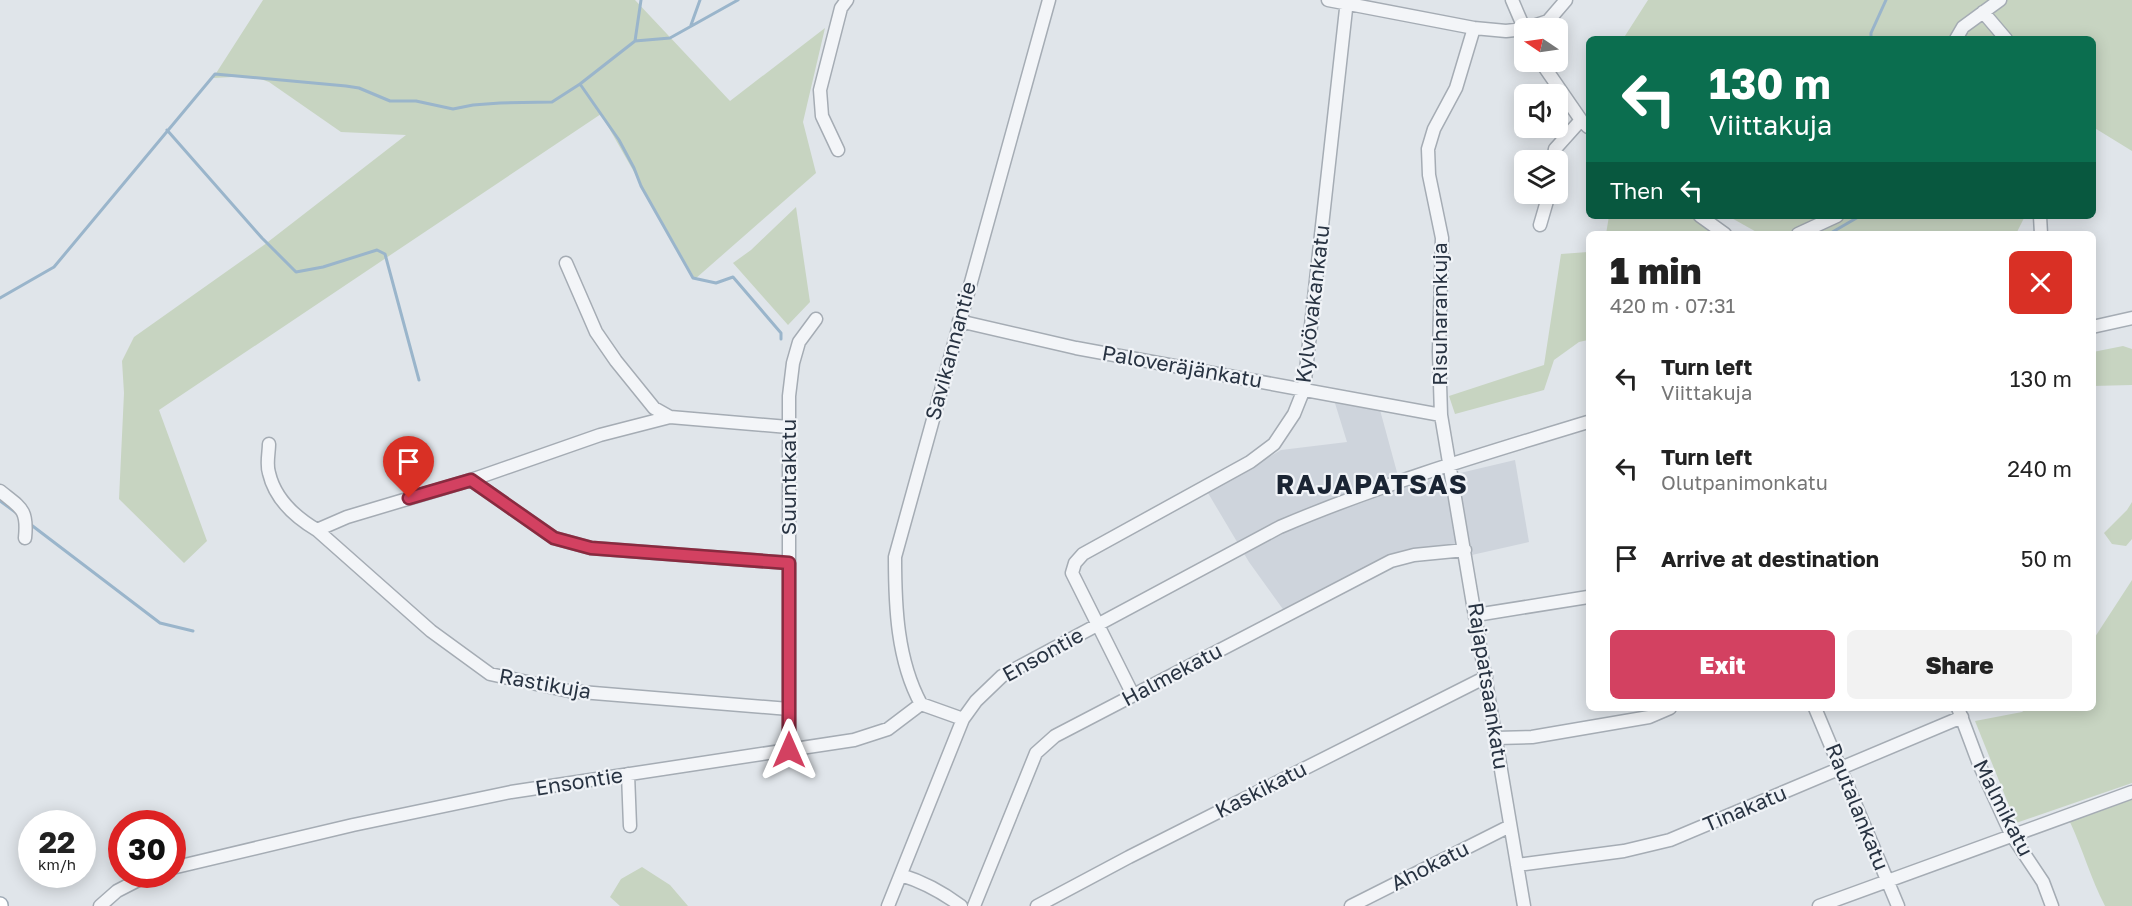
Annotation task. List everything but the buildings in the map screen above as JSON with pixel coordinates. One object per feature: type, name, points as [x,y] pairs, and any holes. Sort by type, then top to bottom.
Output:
[{"type":"street","points":[[838,150],[822,116],[820,90],[841,8],[847,0]]},
{"type":"street","name":"Savikannantie","points":[[921,704],[912,689],[904,660],[895,607],[895,557],[1049,0]]},
{"type":"street","points":[[1328,0],[1474,28],[1514,30]]},
{"type":"street","points":[[1512,0],[1520,18]]},
{"type":"street","points":[[1551,18],[1566,0]]},
{"type":"street","points":[[1958,36],[1963,27],[2000,0]]},
{"type":"street","name":"Kylvövakankatu","points":[[1133,694],[1100,624],[1072,573],[1075,563],[1083,554],[1250,462],[1274,444],[1294,414],[1304,389],[1346,2]]},
{"type":"street","points":[[1983,12],[2003,36]]},
{"type":"street","name":"Risuharankuja","points":[[1451,466],[1441,416],[1439,352],[1442,238],[1429,175],[1428,149],[1434,129],[1456,88],[1474,28]]},
{"type":"street","points":[[1548,72],[1585,124],[1556,150]]},
{"type":"street","points":[[1540,225],[1546,204]]},
{"type":"street","points":[[1704,219],[1721,231]]},
{"type":"street","points":[[1804,231],[1830,219]]},
{"type":"street","points":[[566,263],[596,332],[654,408],[670,417]]},
{"type":"street","points":[[2096,326],[2132,318]]},
{"type":"street","name":"Suuntakatu","points":[[789,750],[788,427],[794,363],[800,342],[816,319]]},
{"type":"street","name":"Paloveräjänkatu","points":[[959,321],[1076,348],[1441,416]]},
{"type":"street","points":[[317,530],[347,517],[471,480],[600,435],[670,417],[788,427]]},
{"type":"street","name":"Ensontie","points":[[888,906],[963,719],[980,696],[1002,675],[1280,527],[1327,507],[1586,423]]},
{"type":"street","name":"Rastikuja","points":[[269,444],[268,471],[284,504],[301,521],[317,530],[431,631],[490,674],[568,691],[789,709]]},
{"type":"street","name":"Rajapatsaankatu","points":[[1451,466],[1524,906]]},
{"type":"street","points":[[471,480],[554,538],[591,548],[789,563]]},
{"type":"street","points":[[0,491],[19,506],[27,520],[25,538]]},
{"type":"street","name":"Halmekatu","points":[[974,906],[1036,753],[1055,736],[1391,561],[1414,555],[1465,550]]},
{"type":"street","points":[[1476,615],[1586,597]]},
{"type":"street","name":"Kaskikatu","points":[[1037,906],[1129,857],[1486,677]]},
{"type":"street","points":[[921,704],[963,719]]},
{"type":"street","name":"Ensontie","points":[[186,865],[353,825],[490,796],[854,740],[888,729],[921,704]]},
{"type":"street","points":[[1496,738],[1532,737],[1649,717],[1663,711]]},
{"type":"street","name":"Rautalankatu","points":[[1816,711],[1898,906]]},
{"type":"street","name":"Tinakatu","points":[[1517,865],[1624,851],[1670,840],[1841,767],[1960,712]]},
{"type":"street","name":"Malmikatu","points":[[1960,712],[1979,764],[2012,834],[2043,882],[2052,906]]},
{"type":"street","points":[[628,774],[630,826]]},
{"type":"street","points":[[1819,906],[2132,792]]},
{"type":"street","name":"Ahokatu","points":[[1351,906],[1510,826]]},
{"type":"street","points":[[901,874],[922,881],[961,906]]},
{"type":"street","points":[[100,906],[123,888]]},
{"type":"shaded area","points":[[1334,400],[1380,410],[1401,487],[1515,460],[1529,542],[1463,557],[1459,545],[1384,560],[1285,612],[1249,562],[1208,493],[1281,450],[1347,442]]},
{"type":"green space","points":[[263,0],[635,0],[730,101],[825,28],[803,122],[816,173],[695,279],[601,114],[159,410],[207,541],[184,563],[119,499],[124,393],[122,361],[134,337],[264,245],[406,135],[341,132],[269,82],[252,76],[213,78]]},
{"type":"green space","points":[[1648,0],[2132,0],[2132,151],[2096,129],[2096,36],[1625,36]]},
{"type":"green space","points":[[796,207],[810,302],[788,325],[733,263],[751,250]]},
{"type":"green space","points":[[1608,219],[1694,219],[1711,231],[1606,231]]},
{"type":"green space","points":[[1733,219],[2024,219],[2018,231],[1755,231]]},
{"type":"green space","points":[[1586,252],[1586,340],[1579,342],[1554,360],[1544,390],[1455,414],[1449,396],[1544,365],[1561,254]]},
{"type":"green space","points":[[2123,346],[2132,349],[2132,385],[2096,386],[2096,351]]},
{"type":"green space","points":[[2132,502],[2132,539],[2126,546],[2112,544],[2104,533]]},
{"type":"green space","points":[[2132,580],[2132,783],[2016,823],[1975,721],[2023,711],[2096,711],[2096,635]]},
{"type":"green space","points":[[2132,798],[2132,906],[2105,906],[2070,822]]},
{"type":"green space","points":[[642,867],[670,885],[688,906],[620,906],[610,897],[621,879]]},
{"type":"waterway","points":[[635,41],[641,0]]},
{"type":"waterway","points":[[691,25],[700,0]]},
{"type":"waterway","points":[[0,298],[54,267],[215,74],[346,86],[359,88],[390,101],[416,101],[453,109],[500,103],[552,102],[580,84],[635,41],[670,38],[738,0]]},
{"type":"waterway","points":[[1871,36],[1886,0]]},
{"type":"waterway","points":[[580,84],[619,140],[641,186],[693,278],[716,283],[733,277],[781,333],[781,339]]},
{"type":"waterway","points":[[167,130],[262,238],[296,272],[323,267],[377,250],[385,254],[419,380]]},
{"type":"waterway","points":[[1834,231],[1855,219]]},
{"type":"waterway","points":[[0,501],[18,514]]},
{"type":"waterway","points":[[30,524],[160,623],[193,631]]},
{"type":"district","name":"RAJAPATSAS","points":[[1372,485]]},
{"type":"route","points":[[409,498],[471,480],[554,538],[591,548],[789,563],[789,750]]}]
